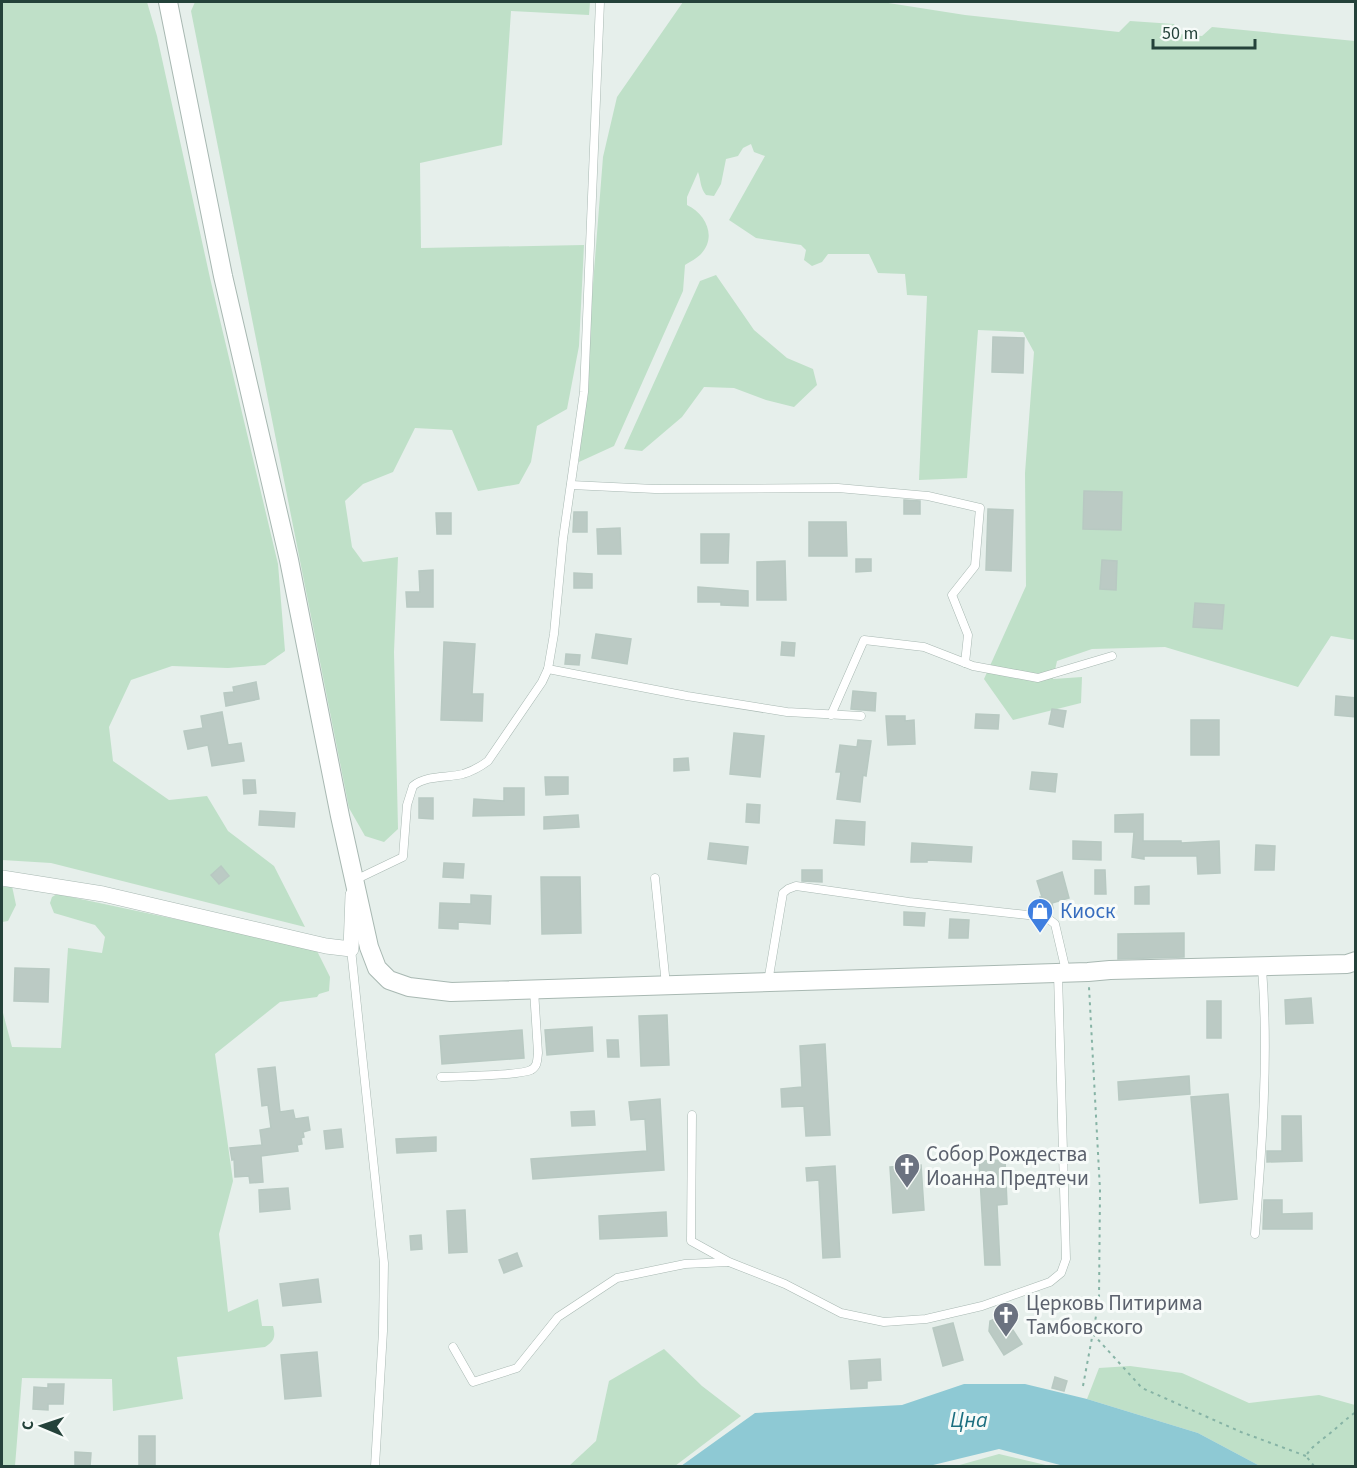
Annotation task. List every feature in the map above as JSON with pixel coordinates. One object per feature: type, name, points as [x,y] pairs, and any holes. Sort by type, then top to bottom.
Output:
[{"type":"street","points":[[168,2],[223,276],[289,560],[369,947],[376,968],[389,980],[409,987],[451,992],[1347,964],[1356,961]]},
{"type":"street","points":[[2,878],[103,894],[326,946],[351,949],[354,880]]},
{"type":"lane","points":[[354,880],[403,857],[407,805],[413,786],[425,779],[476,770],[489,761],[542,682],[548,669],[584,392],[600,2]]},
{"type":"lane","points":[[571,485],[655,489],[838,488],[928,496],[980,508],[975,566],[952,595],[968,635],[965,663]]},
{"type":"lane","points":[[831,715],[864,640],[924,647],[965,663],[1038,678],[1112,656]]},
{"type":"lane","points":[[548,669],[687,696],[787,712],[861,716]]},
{"type":"lane","points":[[655,878],[667,986]]},
{"type":"lane","points":[[692,1115],[691,1241],[729,1262],[785,1284],[841,1313],[884,1322],[926,1319],[982,1306],[1058,1278],[1066,1259],[1062,973],[1055,924],[1046,917],[909,902],[796,886],[783,894],[768,983]]},
{"type":"lane","points":[[351,949],[384,1263],[383,1331],[375,1467]]},
{"type":"lane","points":[[1255,1234],[1264,1119],[1265,1002],[1262,966]]},
{"type":"lane","points":[[441,1077],[519,1072],[532,1069],[537,1064],[538,1053],[534,990]]},
{"type":"lane","points":[[453,1347],[473,1382],[517,1368],[558,1317],[617,1278],[685,1264],[729,1262]]},
{"type":"path","points":[[1083,1386],[1099,1300],[1100,1190],[1088,972]]},
{"type":"path","points":[[1093,1334],[1142,1388],[1241,1432],[1306,1456],[1314,1467]]},
{"type":"path","points":[[1306,1456],[1309,1450],[1336,1426],[1356,1412]]},
{"type":"green space","points":[[2,2],[147,2],[157,36],[210,278],[278,564],[285,651],[265,665],[228,668],[172,666],[131,680],[109,727],[113,761],[169,800],[207,796],[228,831],[274,866],[305,927],[51,863],[2,860]]},
{"type":"green space","points":[[195,2],[590,2],[589,15],[511,11],[502,145],[420,163],[421,248],[584,245],[579,346],[567,409],[537,426],[531,462],[519,484],[478,491],[452,430],[415,428],[393,472],[363,484],[345,501],[352,547],[363,562],[398,557],[394,652],[398,829],[384,842],[365,836],[349,808],[191,11]]},
{"type":"green space","points":[[683,2],[882,2],[965,15],[1119,32],[1130,21],[1174,24],[1179,34],[1202,36],[1212,27],[1355,41],[1355,640],[1331,636],[1298,687],[1165,647],[1092,649],[1057,661],[1053,679],[1082,677],[1081,703],[1013,720],[984,679],[1026,586],[1025,473],[1034,352],[1023,332],[978,330],[967,478],[919,480],[927,296],[907,295],[905,274],[878,273],[869,254],[828,254],[822,262],[812,266],[804,260],[806,250],[801,245],[756,238],[729,220],[765,156],[754,152],[751,144],[743,148],[738,156],[726,159],[721,184],[714,196],[706,195],[704,192],[698,172],[687,197],[687,205],[699,214],[707,226],[709,233],[706,247],[685,265],[683,291],[614,446],[579,462],[603,157],[617,97]]},
{"type":"green space","points":[[716,275],[754,330],[787,358],[813,369],[817,385],[794,407],[734,388],[704,387],[682,417],[642,451],[624,449],[700,281]]},
{"type":"green space","points":[[12,886],[16,905],[8,921],[2,922],[2,887]]},
{"type":"green space","points":[[57,894],[316,949],[330,977],[329,991],[317,997],[280,1002],[215,1054],[233,1181],[219,1234],[228,1312],[258,1299],[262,1326],[273,1326],[272,1341],[265,1347],[177,1357],[183,1399],[113,1411],[112,1379],[22,1378],[15,1466],[2,1466],[2,1009],[12,1047],[61,1048],[68,948],[102,953],[105,937],[95,925],[54,913],[50,903],[52,897]]},
{"type":"green space","points":[[664,1349],[702,1386],[741,1416],[675,1466],[569,1466],[596,1441],[609,1381]]},
{"type":"green space","points":[[1130,1366],[1182,1373],[1249,1403],[1319,1395],[1355,1405],[1355,1466],[1260,1466],[1198,1433],[1087,1399],[1099,1368]]},
{"type":"green space","points":[[999,1454],[1050,1466],[956,1466]]},
{"type":"water","name":"Цна","points":[[964,1384],[1025,1384],[1087,1399],[1198,1433],[1260,1466],[1064,1466],[999,1449],[929,1466],[681,1466],[755,1413],[902,1405]]},
{"type":"building","points":[[993,337],[1024,338],[1023,373],[992,372]]},
{"type":"building","points":[[1084,491],[1122,492],[1121,530],[1083,529]]},
{"type":"building","points":[[904,500],[920,501],[920,514],[904,514]]},
{"type":"building","points":[[988,509],[1013,510],[1011,571],[986,570]]},
{"type":"building","points":[[574,512],[587,512],[587,532],[573,532]]},
{"type":"building","points":[[436,513],[451,513],[451,534],[437,534]]},
{"type":"building","points":[[809,522],[846,522],[847,556],[809,556]]},
{"type":"building","points":[[620,528],[621,554],[598,554],[597,529]]},
{"type":"building","points":[[701,534],[729,534],[728,563],[701,563]]},
{"type":"building","points":[[856,559],[871,559],[871,571],[856,572]]},
{"type":"building","points":[[1102,560],[1117,561],[1116,590],[1100,589]]},
{"type":"building","points":[[785,561],[786,600],[757,600],[757,562]]},
{"type":"building","points":[[433,570],[433,607],[407,607],[406,592],[420,592],[419,571]]},
{"type":"building","points":[[574,573],[592,574],[592,588],[574,588]]},
{"type":"building","points":[[698,587],[748,591],[748,606],[721,605],[721,602],[698,602]]},
{"type":"building","points":[[1195,603],[1224,605],[1222,629],[1193,627]]},
{"type":"building","points":[[596,634],[631,639],[627,664],[592,658]]},
{"type":"building","points":[[444,642],[475,644],[472,694],[483,694],[482,721],[441,720]]},
{"type":"building","points":[[782,642],[795,643],[794,656],[781,655]]},
{"type":"building","points":[[566,654],[580,655],[579,665],[565,664]]},
{"type":"building","points":[[256,682],[259,699],[226,706],[224,693],[234,692],[233,687]]},
{"type":"building","points":[[853,691],[876,693],[875,711],[851,709]]},
{"type":"building","points":[[1336,696],[1356,698],[1356,717],[1335,715]]},
{"type":"building","points":[[1052,709],[1066,711],[1063,727],[1049,724]]},
{"type":"building","points":[[222,712],[228,745],[241,743],[244,761],[212,766],[208,745],[188,749],[184,731],[203,728],[201,716]]},
{"type":"building","points":[[976,714],[999,715],[998,729],[975,728]]},
{"type":"building","points":[[886,716],[905,716],[905,721],[914,720],[915,744],[888,745]]},
{"type":"building","points":[[1191,720],[1219,720],[1219,755],[1191,755]]},
{"type":"building","points":[[734,733],[764,736],[760,777],[730,774]]},
{"type":"building","points":[[858,740],[871,741],[866,776],[863,775],[860,802],[837,799],[841,772],[836,772],[840,745],[857,747]]},
{"type":"building","points":[[688,758],[689,770],[674,771],[674,759]]},
{"type":"building","points":[[1032,772],[1057,774],[1055,792],[1030,789]]},
{"type":"building","points":[[545,777],[568,777],[568,794],[546,795]]},
{"type":"building","points":[[243,780],[255,780],[256,793],[244,794]]},
{"type":"building","points":[[504,788],[524,788],[524,815],[473,816],[474,799],[504,801]]},
{"type":"building","points":[[419,798],[433,798],[433,819],[419,818]]},
{"type":"building","points":[[747,804],[760,805],[759,823],[746,822]]},
{"type":"building","points":[[260,811],[295,813],[294,827],[259,825]]},
{"type":"building","points":[[1143,814],[1143,841],[1181,841],[1181,843],[1219,841],[1220,873],[1198,874],[1197,856],[1144,856],[1144,859],[1132,857],[1134,832],[1115,832],[1115,815]]},
{"type":"building","points":[[578,815],[579,827],[544,829],[544,817]]},
{"type":"building","points":[[836,820],[865,822],[864,845],[834,843]]},
{"type":"building","points":[[1073,841],[1101,842],[1101,860],[1073,859]]},
{"type":"building","points":[[710,843],[748,847],[746,864],[708,859]]},
{"type":"building","points":[[912,843],[972,847],[971,862],[927,860],[927,862],[911,862]]},
{"type":"building","points":[[1256,845],[1275,846],[1274,870],[1255,870]]},
{"type":"building","points":[[444,863],[464,864],[463,878],[443,877]]},
{"type":"building","points":[[221,866],[229,876],[219,884],[211,875]]},
{"type":"building","points":[[802,870],[822,870],[822,882],[802,881]]},
{"type":"building","points":[[1095,870],[1105,870],[1106,894],[1095,894]]},
{"type":"building","points":[[1062,872],[1069,898],[1052,903],[1053,909],[1043,911],[1037,881]]},
{"type":"building","points":[[541,877],[580,877],[581,933],[542,934]]},
{"type":"building","points":[[1149,886],[1149,904],[1135,904],[1135,887]]},
{"type":"building","points":[[471,895],[491,896],[490,924],[458,922],[458,929],[439,928],[440,903],[471,904]]},
{"type":"building","points":[[904,912],[925,913],[924,926],[904,925]]},
{"type":"building","points":[[950,919],[969,920],[968,938],[949,938]]},
{"type":"building","points":[[1184,933],[1184,957],[1118,959],[1118,934]]},
{"type":"building","points":[[15,968],[49,969],[48,1002],[14,1001]]},
{"type":"building","points":[[1311,998],[1313,1023],[1286,1024],[1285,1000]]},
{"type":"building","points":[[1207,1001],[1221,1001],[1221,1038],[1207,1038]]},
{"type":"building","points":[[667,1015],[669,1065],[641,1066],[639,1016]]},
{"type":"building","points":[[592,1027],[593,1051],[547,1055],[545,1030]]},
{"type":"building","points":[[522,1030],[524,1058],[442,1064],[440,1036]]},
{"type":"building","points":[[607,1040],[618,1040],[619,1057],[608,1057]]},
{"type":"building","points":[[825,1044],[830,1135],[806,1136],[804,1106],[782,1107],[781,1089],[802,1087],[800,1046]]},
{"type":"building","points":[[275,1067],[280,1112],[293,1110],[295,1119],[308,1117],[310,1130],[303,1132],[302,1144],[297,1145],[298,1151],[261,1156],[263,1182],[250,1183],[249,1176],[235,1177],[234,1159],[232,1160],[230,1148],[262,1145],[260,1130],[271,1128],[268,1105],[262,1106],[258,1069]]},
{"type":"building","points":[[1189,1076],[1190,1094],[1119,1100],[1118,1082]]},
{"type":"building","points":[[1228,1094],[1237,1199],[1200,1203],[1191,1097]]},
{"type":"building","points":[[660,1099],[664,1170],[533,1179],[531,1159],[647,1151],[645,1119],[631,1120],[629,1102]]},
{"type":"building","points":[[594,1111],[595,1125],[572,1126],[571,1112]]},
{"type":"building","points":[[1282,1116],[1301,1116],[1302,1161],[1267,1162],[1267,1151],[1282,1151]]},
{"type":"building","points":[[341,1129],[343,1147],[326,1149],[324,1131]]},
{"type":"building","points":[[436,1137],[436,1151],[397,1153],[396,1139]]},
{"type":"building","points":[[1005,1160],[1007,1204],[997,1205],[1000,1265],[985,1265],[979,1161]]},
{"type":"building","name":"Собор Рождества Иоанна Предтечи","points":[[921,1165],[924,1210],[893,1213],[890,1167]]},
{"type":"building","points":[[835,1166],[840,1257],[823,1258],[819,1180],[807,1181],[806,1168]]},
{"type":"building","points":[[288,1188],[290,1209],[260,1212],[259,1190]]},
{"type":"building","points":[[1264,1200],[1282,1200],[1282,1214],[1312,1213],[1312,1229],[1263,1229]]},
{"type":"building","points":[[465,1210],[467,1252],[449,1253],[447,1211]]},
{"type":"building","points":[[666,1212],[667,1236],[600,1239],[599,1216]]},
{"type":"building","points":[[421,1235],[422,1249],[411,1250],[410,1236]]},
{"type":"building","points":[[517,1253],[522,1266],[504,1273],[499,1260]]},
{"type":"building","points":[[318,1279],[321,1302],[283,1306],[280,1284]]},
{"type":"building","name":"Церковь Питирима Тамбовского","points":[[999,1317],[1007,1321],[1022,1344],[1004,1355],[989,1331],[990,1321]]},
{"type":"building","points":[[953,1323],[963,1360],[943,1366],[933,1328]]},
{"type":"building","points":[[317,1352],[321,1396],[285,1399],[281,1355]]},
{"type":"building","points":[[880,1359],[881,1380],[867,1381],[867,1388],[851,1389],[849,1361]]},
{"type":"building","points":[[1055,1377],[1067,1381],[1064,1391],[1052,1388]]},
{"type":"building","points":[[48,1384],[64,1384],[63,1404],[48,1404],[48,1410],[33,1409],[34,1387],[48,1388]]},
{"type":"building","points":[[139,1436],[155,1436],[155,1467],[139,1467]]},
{"type":"building","points":[[75,1452],[91,1453],[90,1467],[75,1467]]},
{"type":"place","name":"Киоск","points":[[1040,934]]},
{"type":"place","name":"Собор Рождества Иоанна Предтечи","points":[[907,1189]]},
{"type":"place","name":"Церковь Питирима Тамбовского","points":[[1006,1338]]}]
